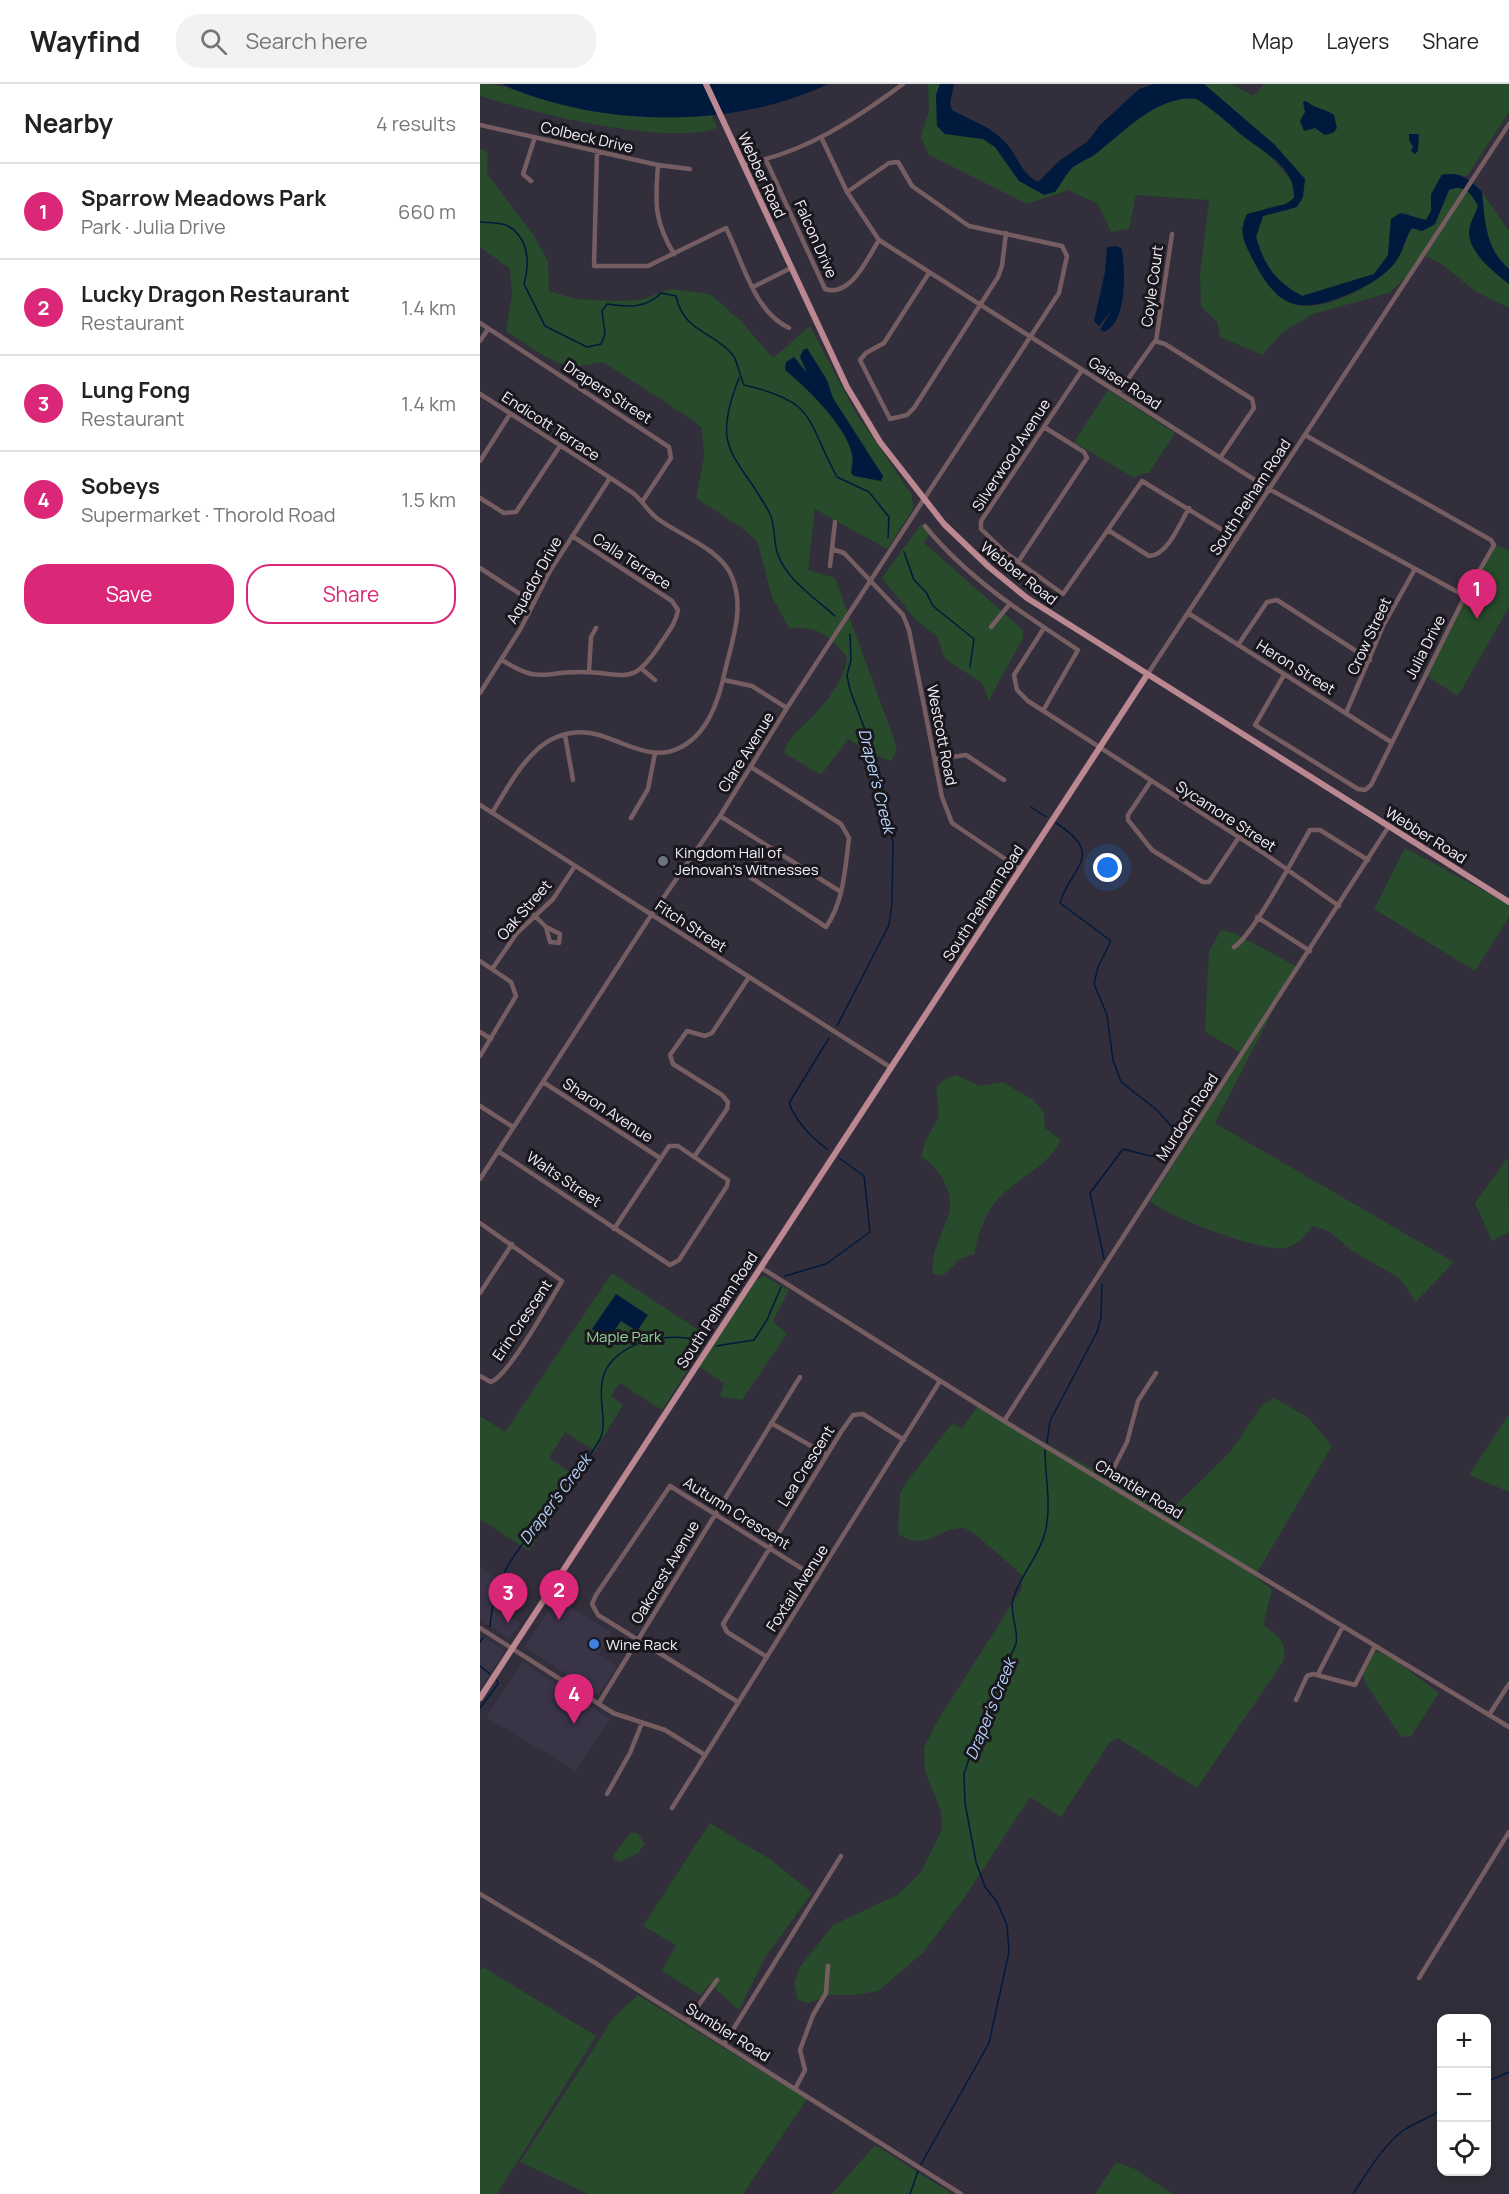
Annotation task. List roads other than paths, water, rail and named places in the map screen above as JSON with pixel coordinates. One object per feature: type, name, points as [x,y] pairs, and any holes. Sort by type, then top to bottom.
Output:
[{"type":"main road","name":"Webber Road","points":[[706,84],[855,401],[880,442],[924,502],[966,546],[1005,582],[1147,675],[1509,902]]},
{"type":"main road","name":"South Pelham Road","points":[[480,1698],[1147,675]]},
{"type":"street","points":[[744,164],[766,160],[822,139],[903,84]]},
{"type":"street","name":"South Pelham Road","points":[[1147,675],[1509,124]]},
{"type":"street","name":"Colbeck Drive","points":[[480,125],[658,165],[690,169]]},
{"type":"street","points":[[531,181],[523,174],[536,137]]},
{"type":"street","name":"Gaiser Road","points":[[822,139],[847,192],[879,240],[1269,489],[1465,596]]},
{"type":"street","points":[[597,151],[594,266],[648,266],[726,228],[753,287],[770,316],[789,328]]},
{"type":"street","name":"Falcon Drive","points":[[766,160],[825,289],[835,290],[854,280],[879,240]]},
{"type":"street","points":[[847,192],[895,161],[900,164],[912,186],[949,213],[975,228],[1006,233],[1001,271],[914,408],[907,415],[895,419],[886,416],[860,360],[862,356],[884,343],[929,273]]},
{"type":"street","points":[[658,165],[656,213],[664,239],[674,254]]},
{"type":"street","name":"Clare Avenue","points":[[480,1179],[1057,299],[1066,252],[1058,243],[1006,233]]},
{"type":"street","name":"Coyle Court","points":[[1156,341],[1172,234]]},
{"type":"street","points":[[753,287],[791,268]]},
{"type":"street","name":"Drapers Street","points":[[480,323],[669,447],[671,458],[642,502]]},
{"type":"street","points":[[480,341],[488,328]]},
{"type":"street","points":[[1118,393],[1151,344],[1156,341],[1185,357],[1255,403],[1220,458]]},
{"type":"street","name":"Silverwood Avenue","points":[[1082,370],[980,525],[984,532],[1018,562],[1064,594],[1142,481],[1237,538]]},
{"type":"street","name":"Endicott Terrace","points":[[480,394],[610,478],[642,502],[656,517],[718,558],[733,578],[737,622],[718,702],[697,734],[677,749],[655,753]]},
{"type":"street","points":[[480,461],[510,414]]},
{"type":"street","points":[[1018,562],[1088,458],[1084,452],[1044,427]]},
{"type":"street","name":"Julia Drive","points":[[1284,675],[1255,725],[1358,789],[1365,790],[1371,785],[1465,596],[1494,545],[1491,540],[1305,435]]},
{"type":"street","points":[[480,498],[504,513],[516,513],[560,446]]},
{"type":"street","name":"Aquador Drive","points":[[480,693],[502,660],[572,536],[610,478]]},
{"type":"street","points":[[1108,530],[1149,556],[1156,555],[1162,550],[1190,508]]},
{"type":"street","points":[[830,566],[835,522]]},
{"type":"street","points":[[925,526],[940,544],[1009,605],[1078,650],[1044,709]]},
{"type":"street","name":"Calla Terrace","points":[[572,536],[675,604],[676,620],[642,669]]},
{"type":"street","name":"Westcott Road","points":[[832,549],[844,553],[903,615],[909,630],[947,815],[952,823],[1020,869]]},
{"type":"street","points":[[480,568],[534,603]]},
{"type":"street","name":"Crow Street","points":[[1346,713],[1383,626],[1415,569]]},
{"type":"street","points":[[1238,645],[1267,602],[1277,600],[1370,660]]},
{"type":"street","points":[[991,627],[1009,605]]},
{"type":"street","name":"Heron Street","points":[[1188,613],[1391,742]]},
{"type":"street","points":[[589,672],[591,637],[596,628]]},
{"type":"street","name":"Sycamore Street","points":[[1044,628],[1014,675],[1017,690],[1028,701],[1239,837],[1339,906]]},
{"type":"street","points":[[502,660],[530,675],[589,672],[623,676],[642,669],[655,680]]},
{"type":"street","points":[[724,680],[752,686],[787,708]]},
{"type":"street","points":[[492,813],[535,750],[548,740],[565,735],[593,734],[655,753],[648,789],[631,818]]},
{"type":"street","points":[[565,735],[573,780]]},
{"type":"street","points":[[936,759],[966,754],[1004,780]]},
{"type":"street","points":[[751,767],[841,824],[846,831],[849,838],[841,892],[837,911],[826,927],[750,877],[764,844]]},
{"type":"street","points":[[1151,781],[1128,815],[1128,820],[1152,849],[1203,882],[1209,882],[1239,837]]},
{"type":"street","name":"Fitch Street","points":[[480,806],[890,1067]]},
{"type":"street","points":[[720,816],[841,892]]},
{"type":"street","name":"Murdoch Road","points":[[1004,1421],[1389,826]]},
{"type":"street","points":[[1234,946],[1240,944],[1310,830],[1314,828],[1368,861]]},
{"type":"street","name":"Oak Street","points":[[492,969],[517,933],[553,899],[575,866]]},
{"type":"street","points":[[534,915],[546,927]]},
{"type":"street","points":[[1257,917],[1310,951]]},
{"type":"street","points":[[480,962],[511,982],[516,993],[515,1002],[480,1056]]},
{"type":"street","points":[[694,1157],[727,1109],[728,1102],[724,1096],[669,1060],[671,1053],[688,1029],[705,1036],[712,1033],[748,977]]},
{"type":"street","points":[[480,1032],[491,1039]]},
{"type":"street","name":"Sharon Avenue","points":[[543,1082],[660,1158]]},
{"type":"street","points":[[480,1106],[513,1128]]},
{"type":"street","name":"Walts Street","points":[[498,1151],[583,1205],[614,1230],[672,1267],[679,1260],[730,1181],[672,1143],[614,1230]]},
{"type":"street","name":"Erin Crescent","points":[[480,1223],[562,1281],[531,1332],[498,1377],[491,1382],[480,1376]]},
{"type":"street","points":[[480,1293],[512,1244]]},
{"type":"street","name":"Chantler Road","points":[[760,1267],[1004,1421],[1509,1727]]},
{"type":"street","points":[[1106,1483],[1126,1442],[1138,1401],[1156,1373]]},
{"type":"street","name":"Oakcrest Avenue","points":[[599,1703],[800,1377]]},
{"type":"street","name":"Foxtail Avenue","points":[[672,1808],[940,1381]]},
{"type":"street","name":"Lea Crescent","points":[[767,1657],[727,1632],[723,1624],[849,1419],[857,1414],[863,1414],[904,1440]]},
{"type":"street","points":[[771,1423],[827,1455]]},
{"type":"street","name":"Autumn Crescent","points":[[738,1702],[594,1612],[592,1604],[596,1594],[670,1485],[817,1578]]},
{"type":"street","points":[[1318,1674],[1343,1626]]},
{"type":"street","points":[[480,1628],[620,1717],[665,1730],[705,1755]]},
{"type":"street","points":[[1296,1700],[1307,1676],[1318,1674],[1355,1685],[1375,1646]]},
{"type":"street","points":[[1489,1715],[1509,1684]]},
{"type":"street","points":[[607,1794],[630,1753],[642,1723]]},
{"type":"street","points":[[1419,1978],[1509,1832]]},
{"type":"street","points":[[724,2044],[841,1856]]},
{"type":"street","name":"Sumbler Road","points":[[480,1894],[687,2020],[961,2194]]},
{"type":"street","points":[[795,2089],[805,2070],[800,2050],[813,2014],[826,1993],[828,1966]]},
{"type":"street","points":[[687,2020],[717,1980]]},
{"type":"water","points":[[502,84],[828,84],[791,99],[750,109],[708,116],[665,117],[621,115],[579,109],[539,98]]},
{"type":"water","points":[[940,84],[954,84],[950,104],[952,110],[999,136],[1027,174],[1038,182],[1059,161],[1088,141],[1100,125],[1139,89],[1154,84],[1204,84],[1275,145],[1305,179],[1303,197],[1297,207],[1263,216],[1256,237],[1267,265],[1285,285],[1302,296],[1374,274],[1388,255],[1391,219],[1400,213],[1426,220],[1431,211],[1431,194],[1442,175],[1448,174],[1464,177],[1482,192],[1488,234],[1495,252],[1509,269],[1509,284],[1478,255],[1470,241],[1469,230],[1478,206],[1467,191],[1454,188],[1449,190],[1435,224],[1422,231],[1412,228],[1397,260],[1377,279],[1358,290],[1327,302],[1300,305],[1290,302],[1280,297],[1262,276],[1243,237],[1247,214],[1286,204],[1294,198],[1289,177],[1274,159],[1197,99],[1169,102],[1144,115],[1095,154],[1071,169],[1055,192],[1044,195],[1019,181],[995,147],[983,139],[945,134],[937,126],[936,95]]},
{"type":"water","points":[[1306,101],[1334,115],[1337,128],[1333,133],[1325,135],[1315,128],[1304,131],[1300,121],[1305,112],[1303,102]]},
{"type":"water","points":[[1409,134],[1419,134],[1418,151],[1415,154],[1411,151],[1413,147]]},
{"type":"water","points":[[1117,246],[1122,249],[1123,295],[1117,318],[1104,332],[1100,329],[1112,310],[1099,326],[1094,321],[1105,272],[1107,247]]},
{"type":"water","points":[[807,348],[827,380],[833,398],[883,476],[881,481],[854,476],[851,473],[852,454],[842,432],[814,397],[785,370],[786,362],[794,357],[807,373],[800,357],[803,350]]},
{"type":"water","points":[[616,1294],[648,1315],[637,1331],[621,1321],[608,1340],[592,1329]]},
{"type":"waterway","name":"Draper's Creek","points":[[480,222],[502,224],[515,231],[524,244],[526,252],[527,268],[524,284],[545,326],[587,347],[601,344],[605,334],[602,311],[607,304],[636,306],[649,302],[661,293],[676,296],[685,317],[733,355],[744,385],[768,391],[798,406],[813,427],[837,477],[869,492],[889,517],[888,538]]},
{"type":"waterway","name":"Draper's Creek","points":[[739,378],[727,422],[727,437],[731,450],[769,512],[781,562],[794,580],[835,616]]},
{"type":"waterway","name":"Draper's Creek","points":[[904,552],[914,580],[926,592],[933,606],[974,639],[970,667]]},
{"type":"waterway","name":"Draper's Creek","points":[[837,1026],[889,925],[892,903],[893,843],[873,751],[850,690],[847,675],[851,660],[850,634]]},
{"type":"waterway","points":[[1031,807],[1046,817]]},
{"type":"waterway","name":"Draper's Creek","points":[[1056,823],[1080,844],[1082,853],[1081,862],[1060,903],[1111,941],[1098,967],[1094,984],[1107,1015],[1113,1060],[1121,1082],[1157,1110],[1173,1128],[1179,1139],[1169,1156],[1150,1156],[1123,1149],[1090,1193],[1104,1259]]},
{"type":"waterway","points":[[827,1149],[805,1129],[789,1103],[829,1038]]},
{"type":"waterway","name":"Draper's Creek","points":[[785,1276],[826,1264],[870,1232],[864,1176],[839,1158]]},
{"type":"waterway","name":"Draper's Creek","points":[[1047,1443],[1050,1421],[1097,1332],[1101,1318],[1102,1284]]},
{"type":"waterway","name":"Draper's Creek","points":[[716,1346],[754,1340],[767,1320],[781,1287]]},
{"type":"waterway","name":"Draper's Creek","points":[[490,1627],[493,1607],[504,1573],[522,1544],[568,1487],[599,1441],[603,1423],[601,1390],[606,1369],[623,1352],[644,1342],[668,1337],[703,1342]]},
{"type":"waterway","name":"Draper's Creek","points":[[921,2164],[989,2043],[1009,1952],[1007,1925],[997,1902],[985,1887],[976,1862],[965,1803],[964,1774],[982,1720],[1016,1644],[1013,1599],[1045,1533],[1048,1502],[1045,1450]]},
{"type":"waterway","name":"Draper's Creek","points":[[480,1642],[483,1638]]},
{"type":"waterway","name":"Draper's Creek","points":[[480,1666],[490,1674]]},
{"type":"waterway","name":"Draper's Creek","points":[[480,1708],[498,1684],[497,1680]]},
{"type":"waterway","points":[[1491,2080],[1509,2072]]},
{"type":"waterway","points":[[1353,2194],[1396,2136],[1437,2112]]},
{"type":"waterway","name":"Draper's Creek","points":[[910,2194],[918,2171]]},
{"type":"place","name":"Sparrow Meadows Park","points":[[1477,619]]},
{"type":"place","name":"Kingdom Hall of Jehovah's Witnesses","points":[[663,861]]},
{"type":"place","name":"Lucky Dragon Restaurant","points":[[559,1620]]},
{"type":"place","name":"Lung Fong","points":[[508,1623]]},
{"type":"place","name":"Wine Rack","points":[[594,1644]]},
{"type":"place","name":"Sobeys","points":[[574,1724]]},
{"type":"park label","name":"Maple Park","points":[[624,1336]]}]
